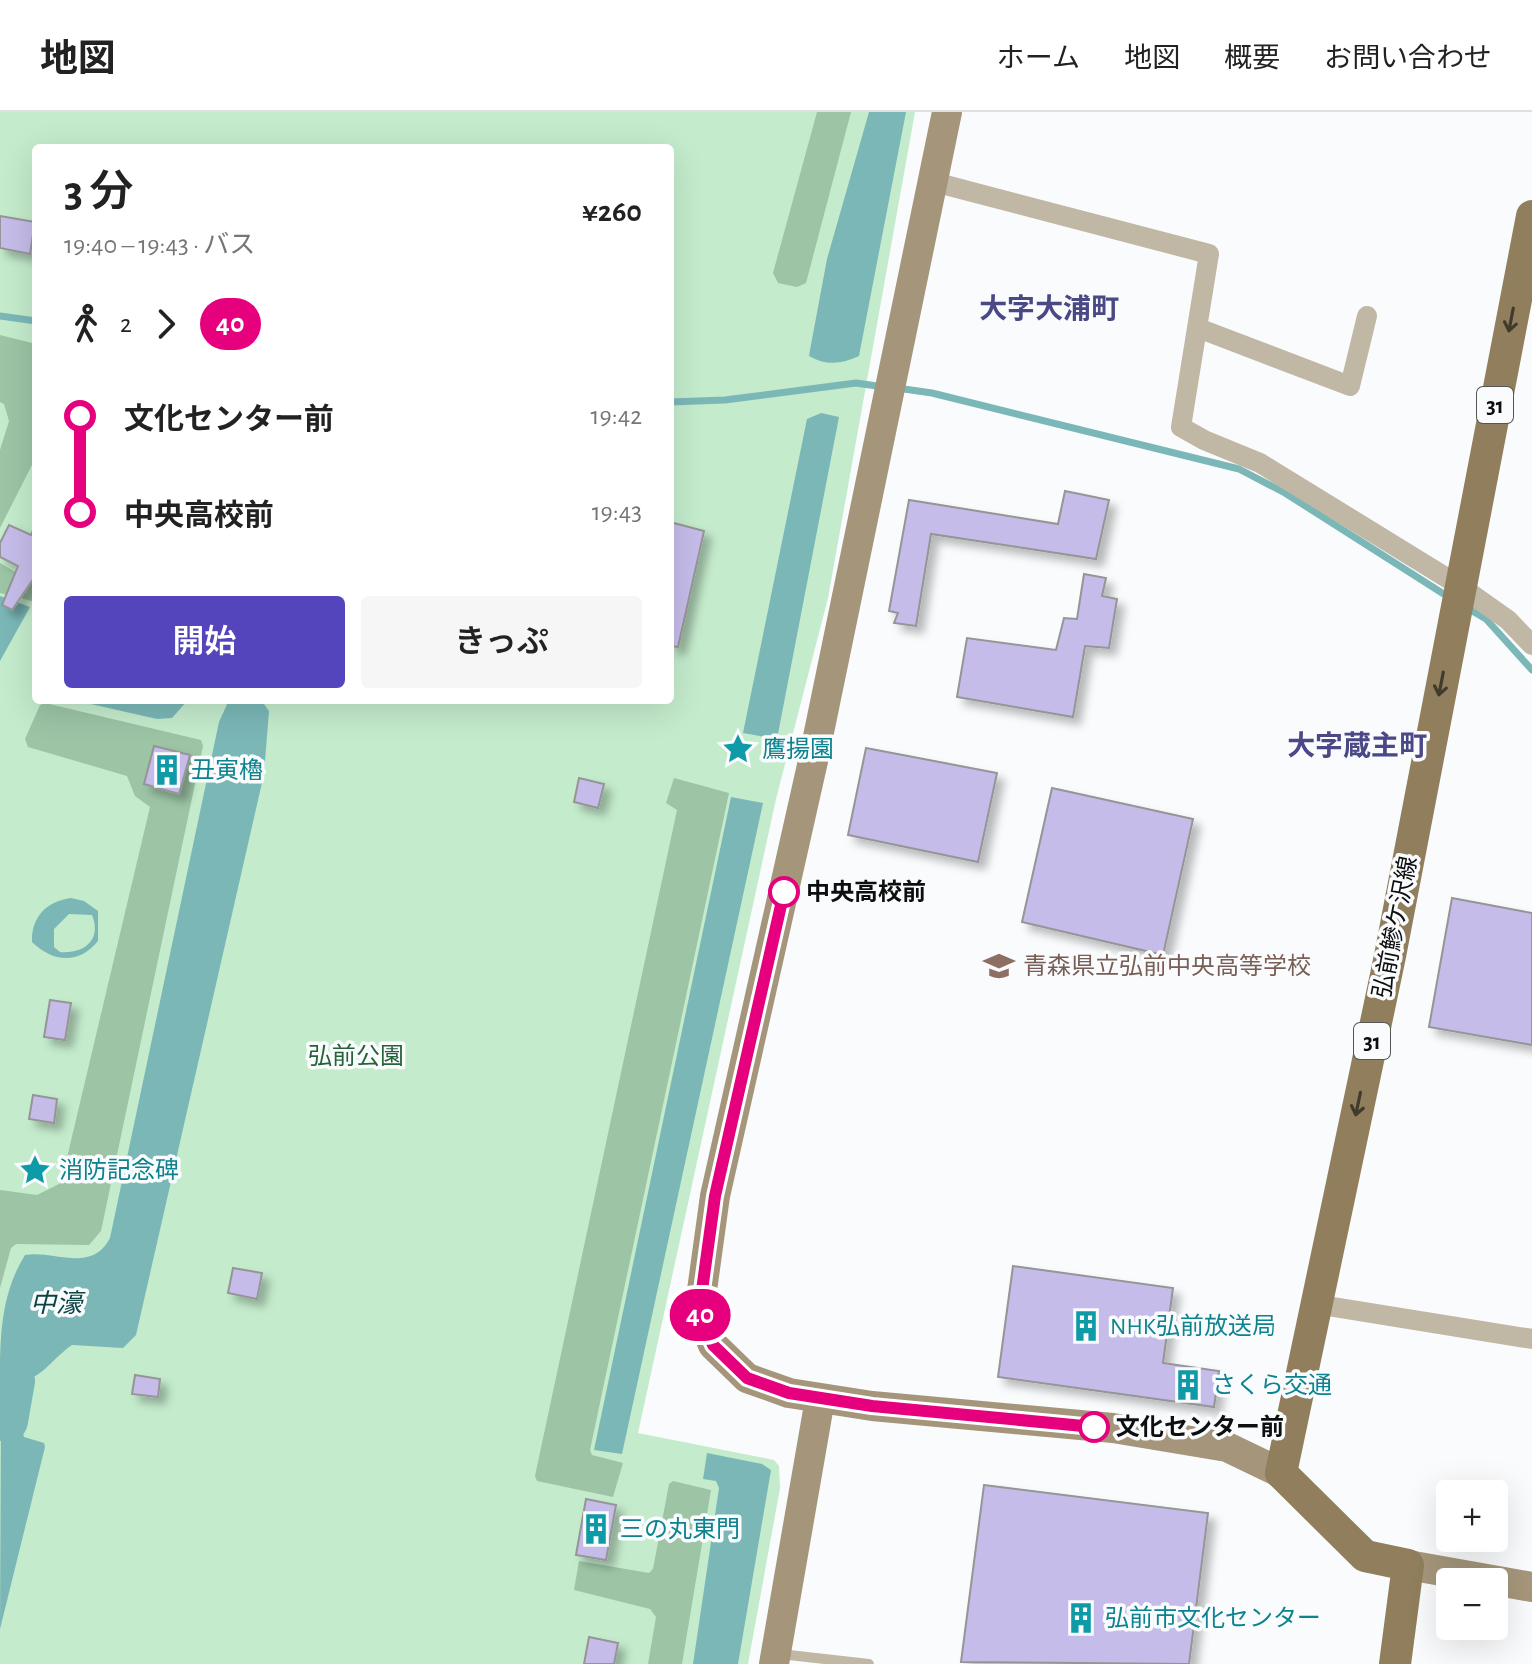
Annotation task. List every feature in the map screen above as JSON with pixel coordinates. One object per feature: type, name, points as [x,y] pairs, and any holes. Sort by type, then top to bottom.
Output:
[{"type":"main road","name":"弘前鰺ケ沢線","points":[[1281,1473],[1390,956],[1532,216]]},
{"type":"main road","points":[[1281,1473],[1365,1556],[1408,1565],[1395,1664]]},
{"type":"street","points":[[947,112],[892,388],[715,1196],[699,1312],[713,1345],[747,1378],[820,1399],[1113,1428],[1227,1447],[1281,1473]]},
{"type":"street","points":[[934,182],[1209,254],[1181,427],[1260,463],[1458,596],[1508,620],[1532,645]]},
{"type":"street","points":[[1198,328],[1350,386],[1367,316]]},
{"type":"street","points":[[1315,1304],[1532,1339]]},
{"type":"street","points":[[775,1659],[820,1399]]},
{"type":"street","points":[[1408,1565],[1532,1587]]},
{"type":"lane","points":[[775,1659],[869,1664]]},
{"type":"green space","name":"弘前公園","points":[[0,112],[915,112],[828,598],[776,799],[638,1433],[774,1460],[779,1466],[780,1488],[748,1664],[0,1664]]},
{"type":"green space","points":[[817,112],[851,112],[806,283],[797,287],[778,283],[773,273]]},
{"type":"green space","points":[[0,335],[32,343],[32,465],[0,528],[0,450],[9,421],[4,404],[0,402]]},
{"type":"green space","points":[[0,563],[32,582],[32,601],[0,593]]},
{"type":"green space","points":[[49,704],[201,740],[203,746],[101,1231],[89,1245],[16,1244],[11,1248],[0,1288],[0,1190],[37,1195],[61,1183],[150,807],[135,796],[127,776],[28,747],[25,739],[40,705]]},
{"type":"green space","points":[[674,778],[729,793],[590,1450],[592,1455],[623,1463],[613,1497],[537,1481],[535,1476],[677,810],[666,803]]},
{"type":"green space","points":[[673,1481],[711,1490],[682,1664],[648,1664],[656,1617],[650,1609],[574,1590],[579,1561],[649,1573],[653,1569],[669,1484]]},
{"type":"water","points":[[869,112],[906,112],[859,356],[828,363],[809,356],[827,259]]},
{"type":"water","points":[[821,413],[839,417],[777,739],[743,733],[807,419]]},
{"type":"water","points":[[0,596],[30,607],[0,661]]},
{"type":"water","points":[[91,704],[184,704],[172,718],[157,719]]},
{"type":"water","name":"中濠","points":[[227,704],[264,704],[269,711],[264,774],[136,1335],[123,1348],[72,1345],[40,1373],[22,1381],[12,1380],[0,1375],[2,1328],[11,1283],[25,1255],[83,1258],[102,1249],[110,1238],[219,722]]},
{"type":"water","points":[[731,797],[763,803],[622,1454],[594,1450]]},
{"type":"water","points":[[71,898],[84,901],[98,911],[98,941],[91,949],[74,957],[48,954],[32,942],[34,925],[42,912]],"holes":[[[69,914],[92,915],[95,932],[89,944],[69,952],[60,952],[54,947],[54,929]]]},
{"type":"water","points":[[1,1419],[20,1423],[24,1437],[44,1443],[45,1447],[0,1629]]},
{"type":"water","points":[[707,1453],[762,1464],[771,1470],[738,1664],[693,1664],[719,1488],[716,1481],[703,1479]]},
{"type":"building","points":[[0,216],[32,221],[30,254],[0,248]]},
{"type":"building","points":[[1065,491],[1109,500],[1096,559],[931,534],[916,626],[894,623],[898,613],[889,611],[909,500],[1058,524]]},
{"type":"building","points":[[674,523],[704,531],[678,647],[674,646]]},
{"type":"building","points":[[9,525],[31,535],[32,533],[32,581],[12,610],[2,605],[18,566],[0,557],[0,543]]},
{"type":"building","points":[[1084,574],[1106,578],[1102,596],[1117,599],[1109,648],[1085,646],[1073,717],[957,697],[967,638],[1056,650],[1064,618],[1077,619]]},
{"type":"building","name":"丑寅櫓","points":[[154,746],[190,755],[179,794],[144,784]]},
{"type":"building","points":[[866,748],[997,773],[978,862],[848,835]]},
{"type":"building","points":[[579,778],[604,784],[598,808],[574,802]]},
{"type":"building","points":[[1052,788],[1193,819],[1163,955],[1022,922]]},
{"type":"building","points":[[1452,898],[1532,913],[1532,1045],[1429,1027]]},
{"type":"building","points":[[50,1000],[71,1003],[65,1040],[44,1037]]},
{"type":"building","points":[[33,1095],[57,1099],[54,1123],[29,1119]]},
{"type":"building","name":"NHK弘前放送局","points":[[1013,1266],[1173,1288],[1163,1363],[1219,1371],[1214,1407],[998,1377]]},
{"type":"building","points":[[233,1268],[262,1273],[257,1299],[228,1293]]},
{"type":"building","points":[[135,1375],[160,1379],[158,1397],[132,1394]]},
{"type":"building","name":"弘前市文化センター","points":[[984,1485],[1208,1513],[1189,1664],[961,1662]]},
{"type":"building","name":"三の丸東門","points":[[586,1499],[616,1505],[606,1560],[576,1555]]},
{"type":"building","points":[[589,1637],[618,1643],[614,1664],[584,1664]]},
{"type":"waterway","points":[[0,316],[32,320]]},
{"type":"waterway","points":[[674,402],[725,400],[856,383],[884,387]]},
{"type":"waterway","points":[[897,388],[932,393],[1239,469],[1285,493],[1450,598]]},
{"type":"waterway","points":[[1464,606],[1486,619],[1532,670]]},
{"type":"waterway","points":[[7,1421],[14,1381]]},
{"type":"bus line","name":"40","points":[[784,892],[715,1196],[699,1312],[713,1345],[747,1378],[789,1393],[872,1406],[1094,1427]]},
{"type":"place","name":"鷹揚園","points":[[738,749]]},
{"type":"place","name":"丑寅櫓","points":[[167,770]]},
{"type":"place","name":"中央高校前","points":[[784,892]]},
{"type":"place","name":"青森県立弘前中央高等学校","points":[[999,966]]},
{"type":"place","name":"消防記念碑","points":[[35,1170]]},
{"type":"place","name":"NHK弘前放送局","points":[[1086,1326]]},
{"type":"place","name":"さくら交通","points":[[1188,1385]]},
{"type":"place","name":"文化センター前","points":[[1094,1427]]},
{"type":"place","name":"三の丸東門","points":[[596,1529]]},
{"type":"place","name":"弘前市文化センター","points":[[1081,1618]]},
{"type":"district","name":"大字大浦町","points":[[1049,308]]},
{"type":"district","name":"大字蔵主町","points":[[1357,745]]}]
